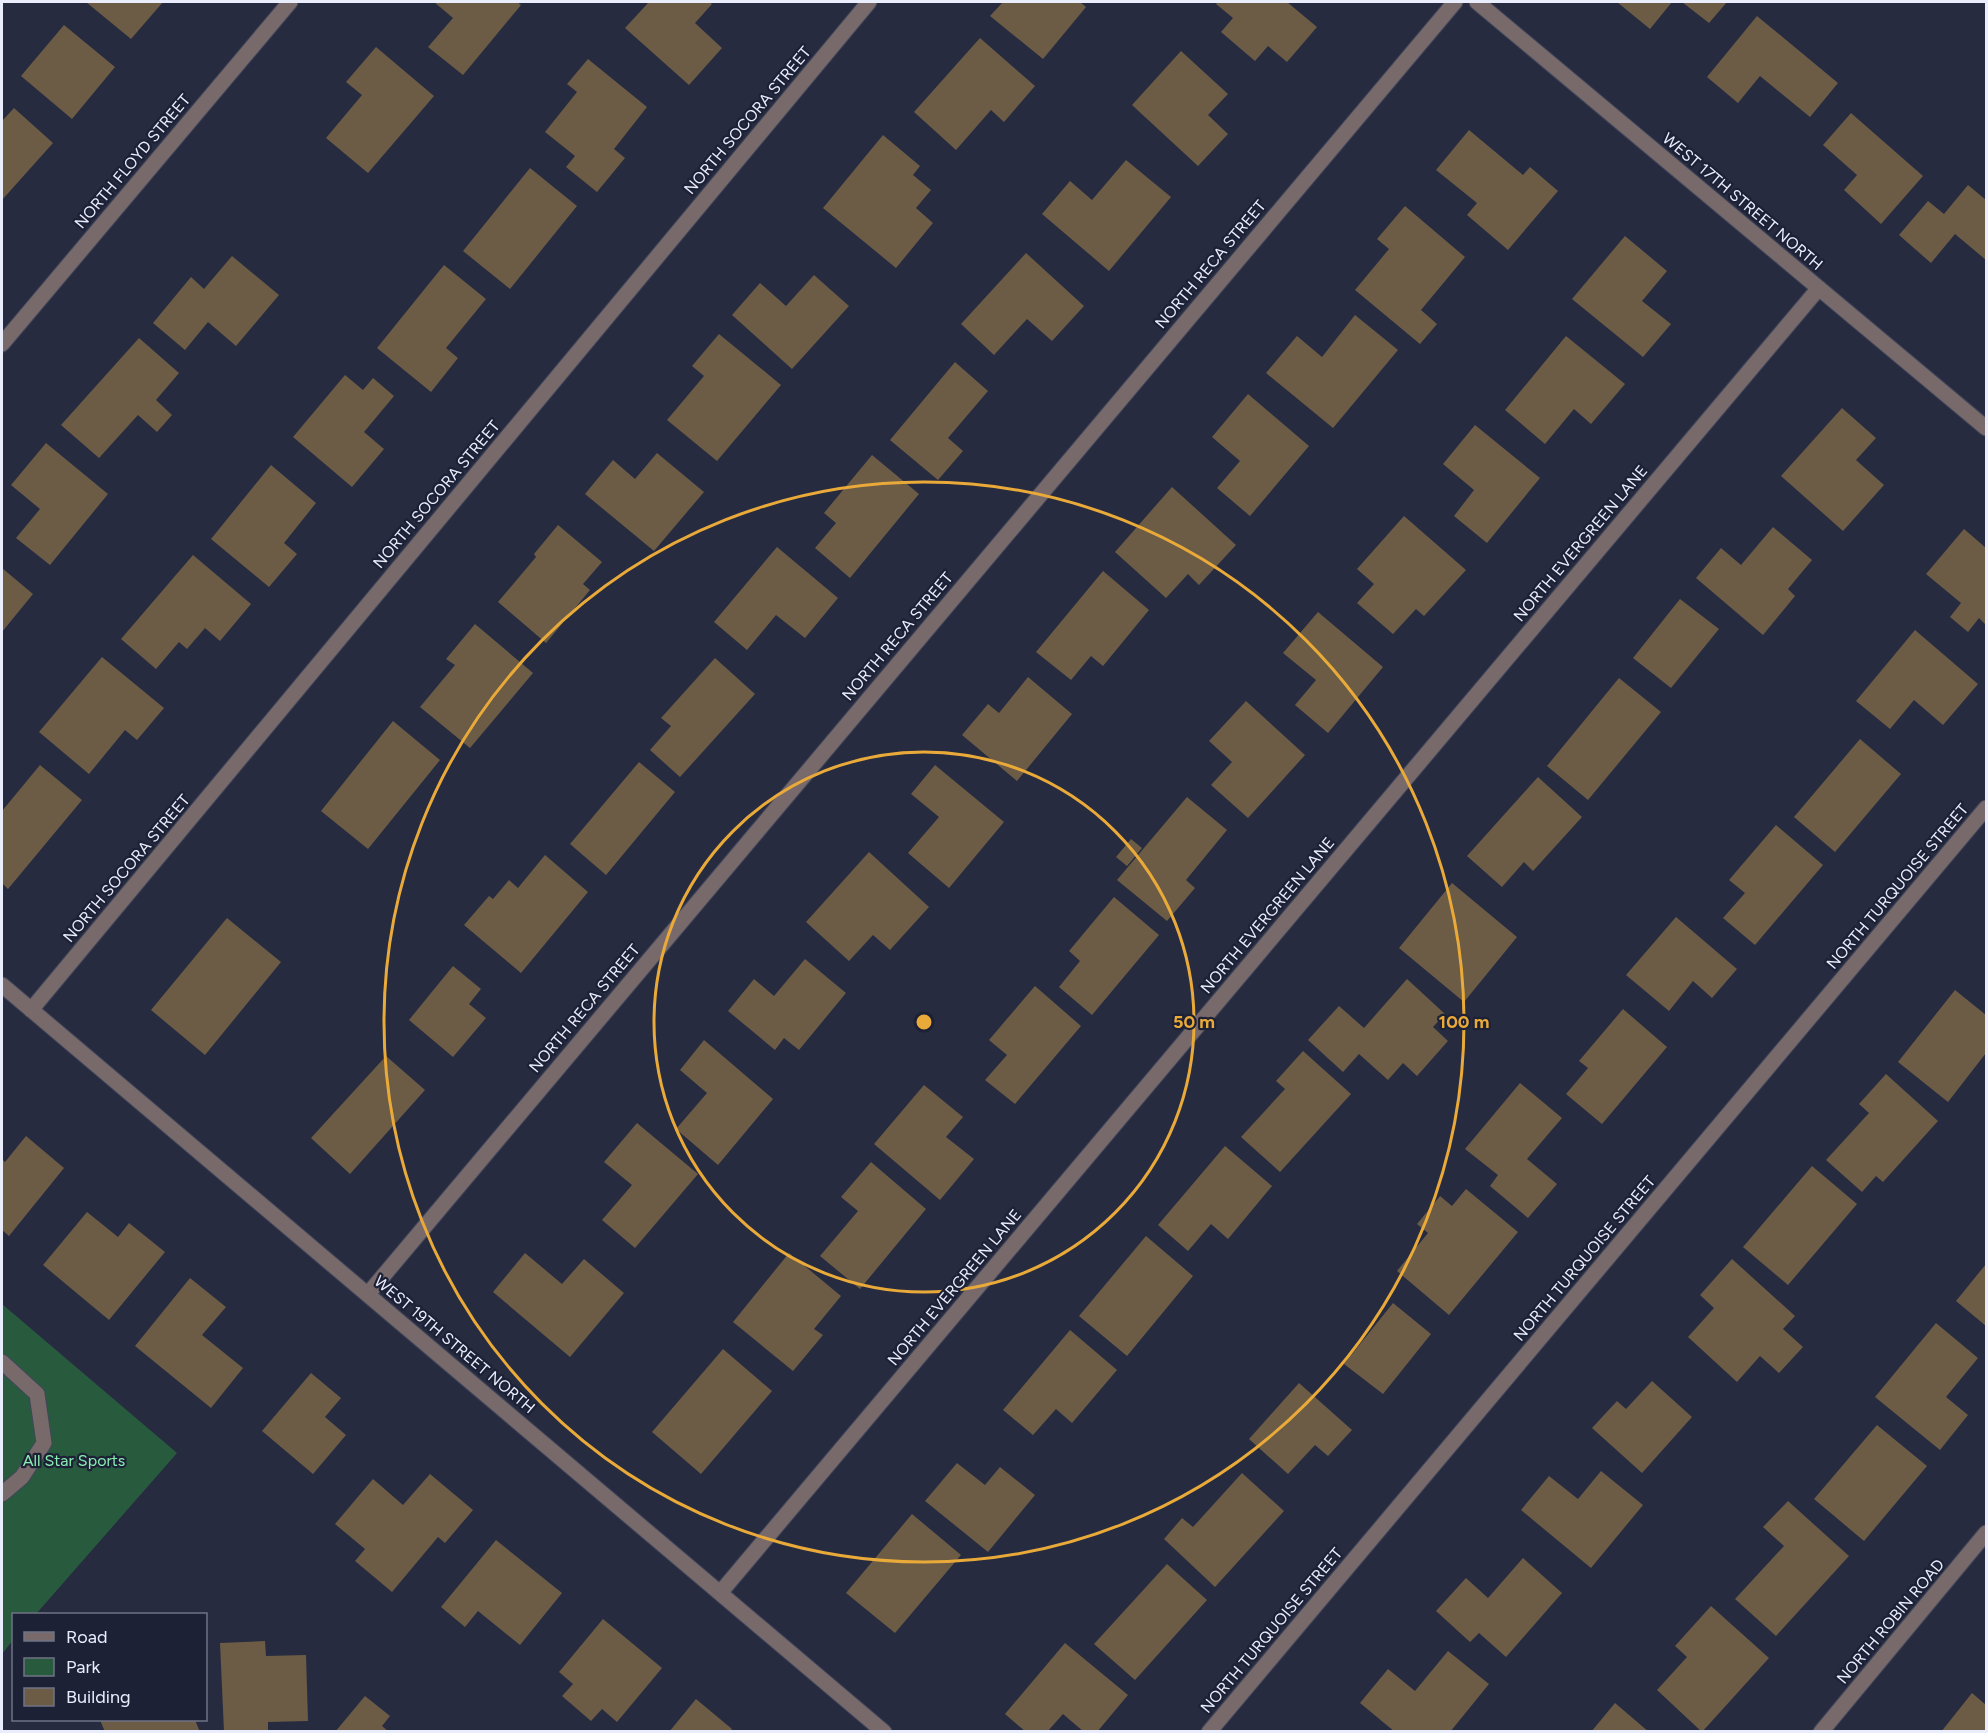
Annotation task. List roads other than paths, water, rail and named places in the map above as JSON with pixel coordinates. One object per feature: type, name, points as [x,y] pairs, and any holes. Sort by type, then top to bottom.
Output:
[{"type":"street","name":"NORTH FLOYD STREET","points":[[2,344],[290,2]]},
{"type":"street","name":"NORTH SOCORA STREET","points":[[31,1010],[869,2]]},
{"type":"street","name":"NORTH RECA STREET","points":[[368,1294],[1455,2]]},
{"type":"street","name":"WEST 17TH STREET NORTH","points":[[1477,2],[1986,429]]},
{"type":"street","name":"NORTH EVERGREEN LANE","points":[[720,1593],[1819,288]]},
{"type":"street","name":"NORTH TURQUOISE STREET","points":[[1209,1731],[1986,808]]},
{"type":"street","name":"WEST 19TH STREET NORTH","points":[[2,985],[884,1731]]},
{"type":"street","points":[[2,1362],[37,1394],[44,1443],[22,1477],[2,1494]]},
{"type":"street","name":"NORTH ROBIN ROAD","points":[[1821,1731],[1986,1533]]},
{"type":"park label","name":"All Star Sports","points":[[74,1460]]}]
